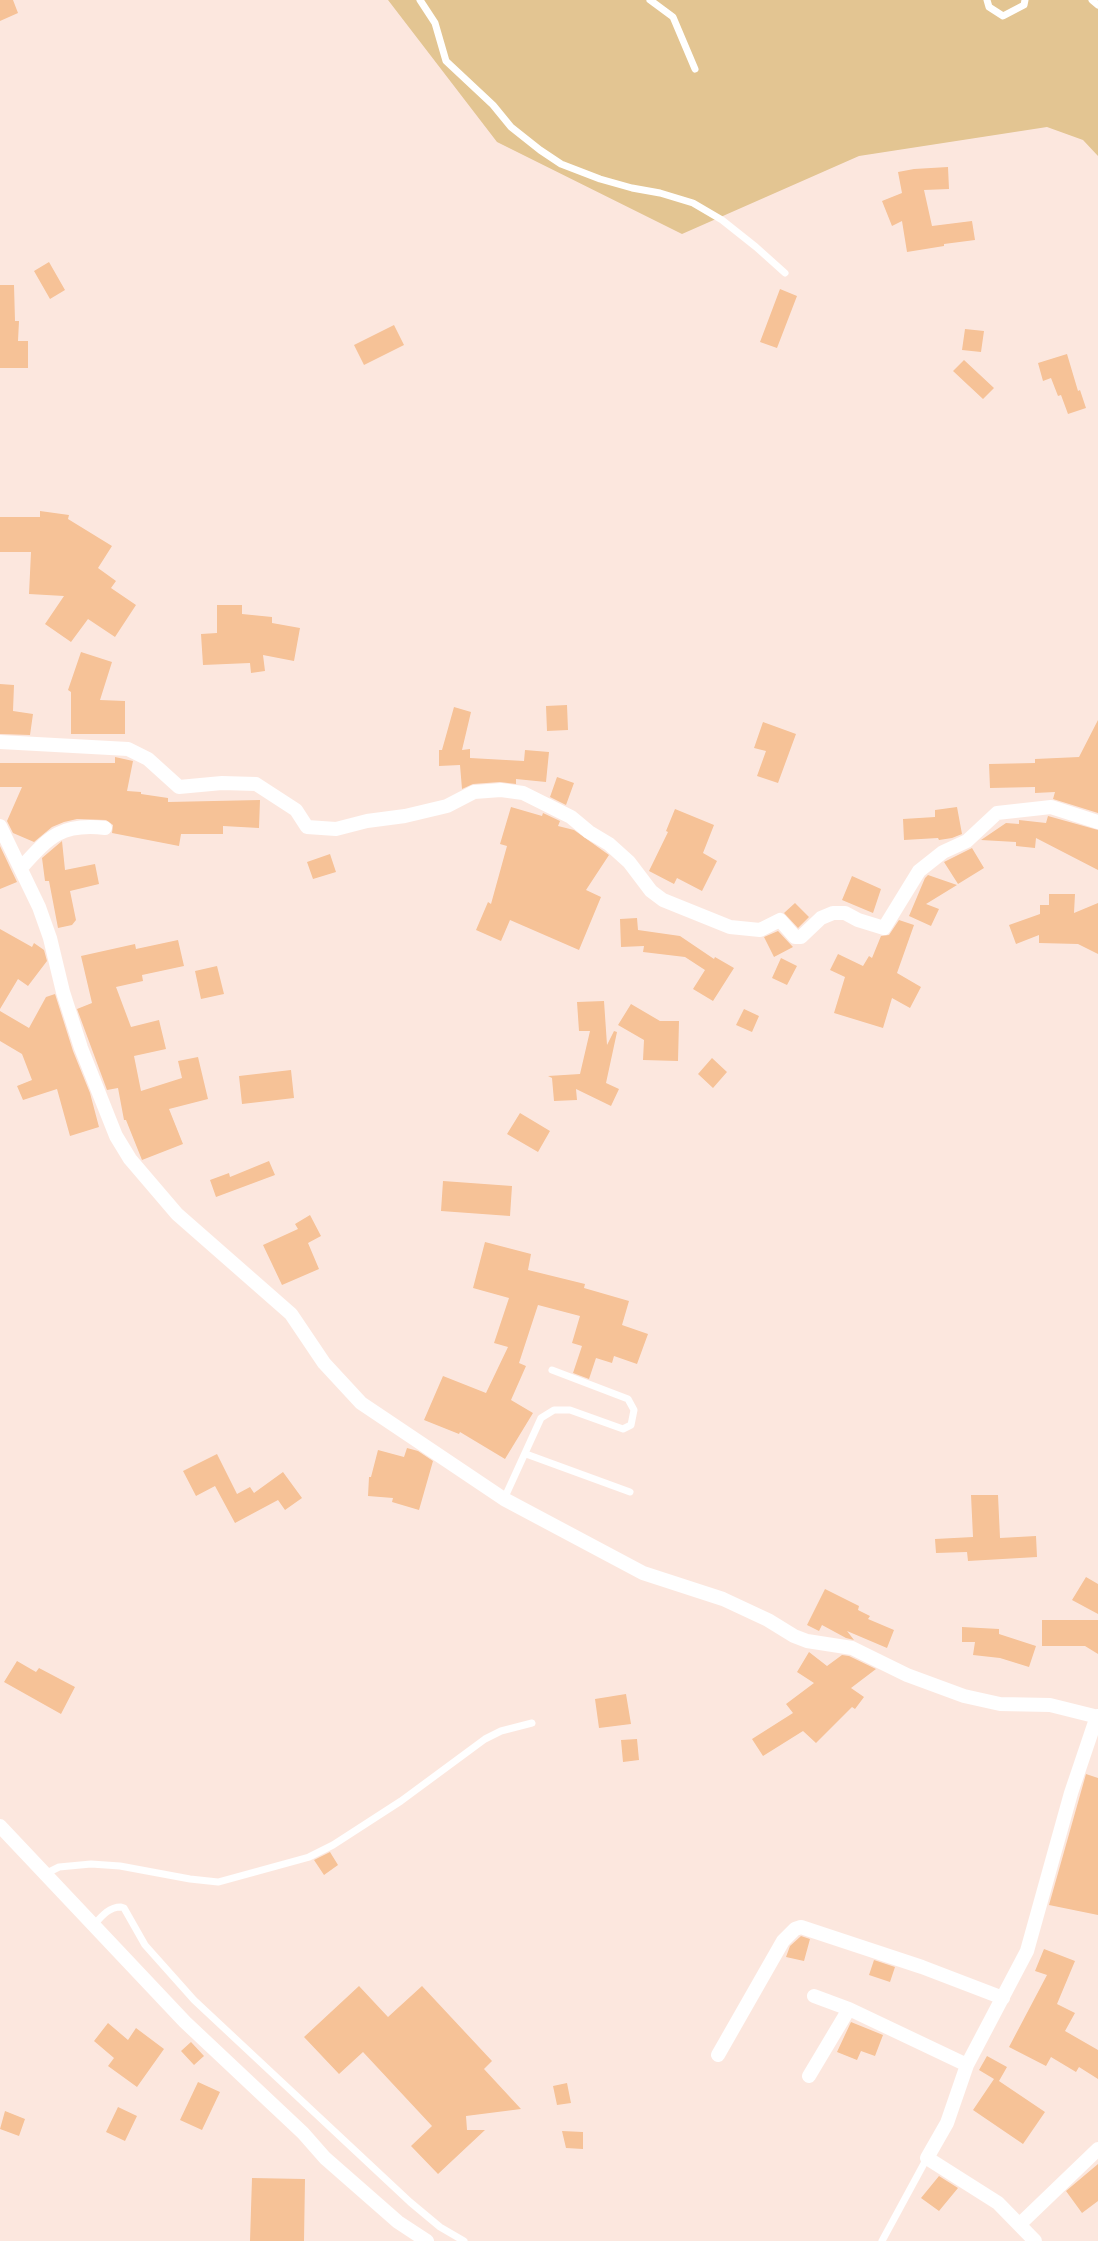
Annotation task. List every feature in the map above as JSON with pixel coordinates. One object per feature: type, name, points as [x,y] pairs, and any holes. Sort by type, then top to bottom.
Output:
[{"type":"street","points":[[0,742],[128,749],[148,758],[179,787],[222,783],[256,784],[296,810],[307,828],[336,829],[367,821],[405,816],[447,806],[474,792],[501,790],[523,793],[571,818],[589,832],[609,844],[629,862],[651,890],[663,900],[730,927],[760,930],[780,920],[795,937],[801,937],[821,918],[833,913],[845,913],[858,920],[884,928],[919,871],[943,852],[967,841],[997,813],[1051,807],[1098,822]]},
{"type":"street","points":[[21,868],[47,842],[64,830],[87,826],[105,828]]},
{"type":"street","points":[[2,835],[21,868],[40,907],[50,938],[63,992],[81,1048],[116,1136],[130,1159],[177,1214],[291,1314],[324,1363],[361,1403],[504,1499],[631,1567],[659,1579],[698,1589],[723,1599],[801,1638],[852,1648],[907,1675],[939,1687],[984,1701],[1000,1704],[1050,1705],[1098,1716],[1071,1793],[1027,1951],[1004,1998],[967,2065],[947,2123],[927,2158],[998,2203],[1035,2241]]},
{"type":"street","points":[[1,1830],[45,1874],[169,2006],[303,2133],[325,2158],[398,2222],[427,2241]]},
{"type":"street","points":[[718,2055],[783,1942],[801,1926],[922,1967],[1004,1998]]},
{"type":"street","points":[[814,1996],[849,2009],[967,2065]]},
{"type":"street","points":[[809,2076],[849,2009]]},
{"type":"street","points":[[1020,2224],[1098,2148]]},
{"type":"lane","points":[[420,0],[435,23],[446,61],[493,105],[512,127],[540,150],[561,164],[600,179],[632,188],[660,193],[693,203],[722,220],[756,246],[785,273]]},
{"type":"lane","points":[[650,0],[673,17],[695,69]]},
{"type":"lane","points":[[987,0],[989,7],[1003,16],[1024,5],[1025,0]]},
{"type":"lane","points":[[1092,0],[1098,5]]},
{"type":"lane","points":[[504,1499],[526,1454],[541,1418],[554,1410],[570,1410],[623,1429],[631,1424],[634,1410],[628,1399],[552,1370]]},
{"type":"lane","points":[[526,1454],[630,1492]]},
{"type":"lane","points":[[45,1874],[58,1867],[91,1864],[120,1866],[190,1879],[218,1882],[309,1857],[332,1845],[402,1801],[485,1739],[501,1731],[532,1723]]},
{"type":"lane","points":[[93,1926],[111,1909],[121,1907],[124,1908],[145,1945],[200,2006],[410,2202],[440,2227],[464,2241]]},
{"type":"lane","points":[[882,2241],[927,2158]]},
{"type":"shaded area","points":[[388,0],[1098,0],[1098,156],[1083,140],[1047,127],[859,156],[682,234],[497,142]]},
{"type":"building","points":[[0,0],[13,0],[18,13],[0,21]]},
{"type":"building","points":[[948,167],[949,189],[924,190],[932,226],[972,221],[975,240],[944,244],[944,246],[907,252],[902,221],[892,226],[882,201],[902,193],[898,172],[914,169]]},
{"type":"building","points":[[49,262],[65,290],[50,299],[34,271]]},
{"type":"building","points":[[0,285],[14,285],[15,321],[19,321],[18,341],[28,341],[28,368],[0,368]]},
{"type":"building","points":[[780,289],[797,296],[777,348],[760,342]]},
{"type":"building","points":[[394,325],[404,345],[364,365],[354,345]]},
{"type":"building","points":[[965,329],[984,331],[981,352],[962,350]]},
{"type":"building","points":[[1067,354],[1078,391],[1080,390],[1086,408],[1068,414],[1061,395],[1058,396],[1051,378],[1043,381],[1038,363]]},
{"type":"building","points":[[964,360],[994,388],[983,399],[953,371]]},
{"type":"building","points":[[40,511],[69,515],[68,519],[112,546],[98,568],[116,581],[111,588],[136,605],[115,637],[88,619],[71,642],[45,624],[64,596],[29,594],[31,552],[0,552],[0,517],[40,517]]},
{"type":"building","points":[[217,605],[242,605],[242,614],[272,617],[272,623],[300,628],[294,661],[263,655],[265,671],[251,673],[250,663],[203,665],[201,634],[217,633]]},
{"type":"building","points":[[81,652],[112,662],[100,700],[125,701],[125,734],[71,734],[71,692],[68,690]]},
{"type":"building","points":[[0,684],[14,685],[13,711],[33,714],[30,735],[0,734]]},
{"type":"building","points":[[567,705],[568,730],[547,731],[546,706]]},
{"type":"building","points":[[454,707],[471,712],[462,750],[470,749],[470,758],[524,761],[525,750],[549,752],[546,782],[516,779],[516,784],[500,782],[473,784],[462,789],[460,765],[439,766],[439,750],[442,750]]},
{"type":"building","points":[[1098,720],[1098,813],[1053,799],[1055,792],[1035,793],[1035,787],[990,788],[989,764],[1035,763],[1035,759],[1079,757]]},
{"type":"building","points":[[763,722],[796,734],[778,783],[757,776],[766,751],[754,748]]},
{"type":"building","points":[[115,757],[133,761],[127,791],[141,792],[141,794],[168,798],[168,802],[260,800],[259,828],[223,826],[223,834],[181,834],[179,846],[112,833],[113,825],[106,820],[77,819],[64,822],[52,827],[34,842],[13,833],[7,821],[22,787],[0,787],[0,763],[115,763]]},
{"type":"building","points":[[557,777],[574,783],[566,805],[550,797]]},
{"type":"building","points":[[511,807],[542,816],[543,813],[560,821],[558,826],[574,830],[609,855],[586,890],[601,897],[579,950],[510,920],[501,941],[476,930],[488,902],[491,904],[507,846],[500,844]]},
{"type":"building","points":[[957,807],[962,834],[952,838],[939,840],[938,838],[904,840],[903,819],[935,817],[935,810]]},
{"type":"building","points":[[675,809],[714,825],[703,853],[717,861],[702,891],[677,878],[674,884],[649,871],[668,832],[666,831]]},
{"type":"building","points":[[1048,816],[1098,830],[1098,870],[1036,838],[1035,848],[1016,846],[1016,842],[981,840],[1006,823],[1019,824],[1019,820],[1046,823]]},
{"type":"building","points":[[62,841],[65,870],[95,864],[99,884],[70,891],[76,920],[72,925],[58,928],[49,881],[45,881],[42,858]]},
{"type":"building","points":[[0,846],[17,882],[0,889]]},
{"type":"building","points":[[972,848],[984,868],[958,884],[944,862]]},
{"type":"building","points":[[330,854],[336,872],[313,879],[307,862]]},
{"type":"building","points":[[928,875],[957,885],[926,904],[939,909],[931,926],[909,916],[925,878]]},
{"type":"building","points":[[852,876],[881,889],[873,913],[842,900]]},
{"type":"building","points":[[1049,894],[1075,894],[1074,913],[1098,903],[1098,954],[1078,944],[1039,943],[1039,935],[1016,944],[1009,925],[1040,914],[1040,905],[1049,905]]},
{"type":"building","points":[[795,903],[809,917],[798,928],[784,913]]},
{"type":"building","points":[[637,918],[638,930],[680,936],[714,959],[715,957],[734,968],[713,1001],[693,989],[705,970],[685,957],[643,952],[644,946],[621,947],[620,919]]},
{"type":"building","points":[[899,920],[914,925],[897,973],[921,987],[910,1008],[892,998],[883,1028],[834,1013],[845,977],[830,970],[838,954],[863,966],[869,956],[872,958],[881,936],[889,935]]},
{"type":"building","points":[[0,929],[32,947],[34,943],[44,950],[47,961],[28,986],[18,979],[0,1009]]},
{"type":"building","points":[[778,931],[793,947],[774,957],[764,937]]},
{"type":"building","points":[[178,940],[184,966],[142,975],[143,981],[116,987],[131,1027],[159,1020],[166,1049],[134,1056],[141,1091],[182,1078],[178,1061],[198,1057],[208,1099],[169,1109],[183,1144],[142,1160],[126,1120],[124,1120],[118,1088],[107,1090],[77,1009],[92,1003],[81,956],[135,944],[136,949]]},
{"type":"building","points":[[781,958],[797,966],[787,985],[772,978]]},
{"type":"building","points":[[217,966],[224,994],[201,999],[195,971]]},
{"type":"building","points":[[55,994],[73,1051],[90,1093],[99,1127],[70,1136],[57,1089],[23,1100],[17,1086],[32,1080],[22,1054],[0,1041],[0,1011],[29,1028],[46,997]]},
{"type":"building","points":[[604,1001],[607,1045],[614,1031],[617,1032],[606,1083],[619,1089],[611,1106],[576,1089],[577,1100],[554,1101],[552,1078],[548,1076],[580,1074],[590,1031],[579,1031],[577,1002]]},
{"type":"building","points":[[631,1004],[660,1021],[679,1021],[678,1061],[643,1060],[644,1040],[618,1025]]},
{"type":"building","points":[[744,1009],[759,1016],[752,1032],[736,1025]]},
{"type":"building","points":[[712,1058],[727,1072],[713,1088],[698,1074]]},
{"type":"building","points":[[291,1070],[294,1098],[242,1104],[239,1076]]},
{"type":"building","points":[[520,1113],[550,1131],[538,1152],[507,1134]]},
{"type":"building","points":[[269,1161],[275,1175],[216,1197],[210,1180],[229,1173],[230,1177]]},
{"type":"building","points":[[443,1181],[512,1186],[510,1216],[441,1211]]},
{"type":"building","points":[[310,1215],[321,1236],[308,1243],[319,1269],[282,1285],[263,1245],[298,1229],[295,1224]]},
{"type":"building","points":[[485,1242],[531,1254],[528,1270],[585,1284],[584,1288],[629,1301],[622,1325],[648,1334],[637,1364],[614,1356],[612,1363],[596,1358],[589,1379],[573,1373],[582,1346],[572,1343],[580,1316],[538,1305],[519,1363],[526,1366],[511,1400],[533,1413],[505,1459],[460,1432],[459,1434],[424,1420],[443,1376],[486,1393],[508,1347],[494,1343],[509,1298],[473,1288]]},
{"type":"building","points":[[407,1448],[418,1451],[433,1461],[419,1510],[392,1502],[393,1498],[368,1496],[369,1477],[371,1477],[378,1450],[404,1457]]},
{"type":"building","points":[[217,1454],[237,1494],[250,1487],[254,1493],[283,1472],[302,1498],[285,1510],[278,1500],[235,1523],[215,1486],[196,1496],[183,1471]]},
{"type":"building","points":[[971,1495],[998,1495],[1000,1538],[1036,1536],[1037,1557],[968,1561],[967,1552],[936,1553],[935,1539],[973,1537]]},
{"type":"building","points":[[1086,1577],[1098,1584],[1098,1614],[1072,1600]]},
{"type":"building","points":[[825,1589],[859,1606],[858,1610],[870,1616],[868,1619],[894,1630],[887,1648],[847,1631],[854,1640],[846,1638],[822,1625],[819,1631],[807,1625]]},
{"type":"building","points":[[1042,1620],[1098,1620],[1098,1654],[1085,1646],[1042,1646]]},
{"type":"building","points":[[962,1627],[999,1629],[999,1634],[1036,1646],[1029,1667],[1000,1658],[973,1655],[975,1642],[962,1642]]},
{"type":"building","points":[[809,1652],[827,1666],[842,1655],[849,1656],[876,1669],[851,1688],[864,1697],[855,1709],[852,1707],[816,1743],[803,1731],[763,1756],[752,1739],[793,1713],[786,1704],[814,1683],[797,1672]]},
{"type":"building","points":[[17,1661],[36,1672],[39,1668],[75,1687],[61,1714],[4,1682]]},
{"type":"building","points":[[626,1694],[631,1724],[599,1728],[595,1699]]},
{"type":"building","points":[[637,1739],[639,1760],[623,1762],[621,1740]]},
{"type":"building","points":[[1086,1774],[1098,1778],[1098,1915],[1049,1905]]},
{"type":"building","points":[[330,1852],[338,1865],[324,1875],[314,1860]]},
{"type":"building","points":[[801,1936],[810,1939],[804,1961],[786,1957],[790,1946]]},
{"type":"building","points":[[1044,1949],[1075,1961],[1057,2004],[1075,2013],[1065,2031],[1098,2050],[1098,2079],[1079,2067],[1076,2072],[1051,2057],[1046,2066],[1009,2047],[1047,1975],[1035,1971]]},
{"type":"building","points":[[874,1960],[895,1967],[890,1982],[869,1975]]},
{"type":"building","points":[[359,1986],[388,2017],[422,1986],[492,2061],[484,2069],[521,2109],[466,2116],[467,2130],[485,2130],[438,2174],[411,2146],[432,2126],[363,2052],[339,2074],[304,2037]]},
{"type":"building","points":[[851,2022],[883,2035],[875,2056],[861,2051],[857,2060],[837,2052]]},
{"type":"building","points":[[108,2023],[128,2040],[136,2028],[164,2049],[137,2087],[108,2066],[114,2058],[94,2041]]},
{"type":"building","points":[[191,2042],[204,2056],[194,2065],[181,2051]]},
{"type":"building","points":[[987,2056],[1007,2067],[999,2081],[1045,2112],[1023,2144],[973,2110],[994,2079],[979,2070]]},
{"type":"building","points":[[198,2082],[220,2092],[202,2130],[180,2120]]},
{"type":"building","points":[[567,2083],[571,2103],[557,2105],[553,2086]]},
{"type":"building","points":[[118,2107],[137,2116],[125,2141],[106,2132]]},
{"type":"building","points":[[5,2111],[25,2119],[19,2136],[0,2129]]},
{"type":"building","points":[[562,2131],[583,2132],[583,2149],[566,2148]]},
{"type":"building","points":[[1098,2164],[1098,2201],[1082,2213],[1066,2191]]},
{"type":"building","points":[[939,2176],[958,2188],[939,2211],[921,2198]]},
{"type":"building","points":[[252,2178],[305,2179],[304,2241],[250,2241]]}]
